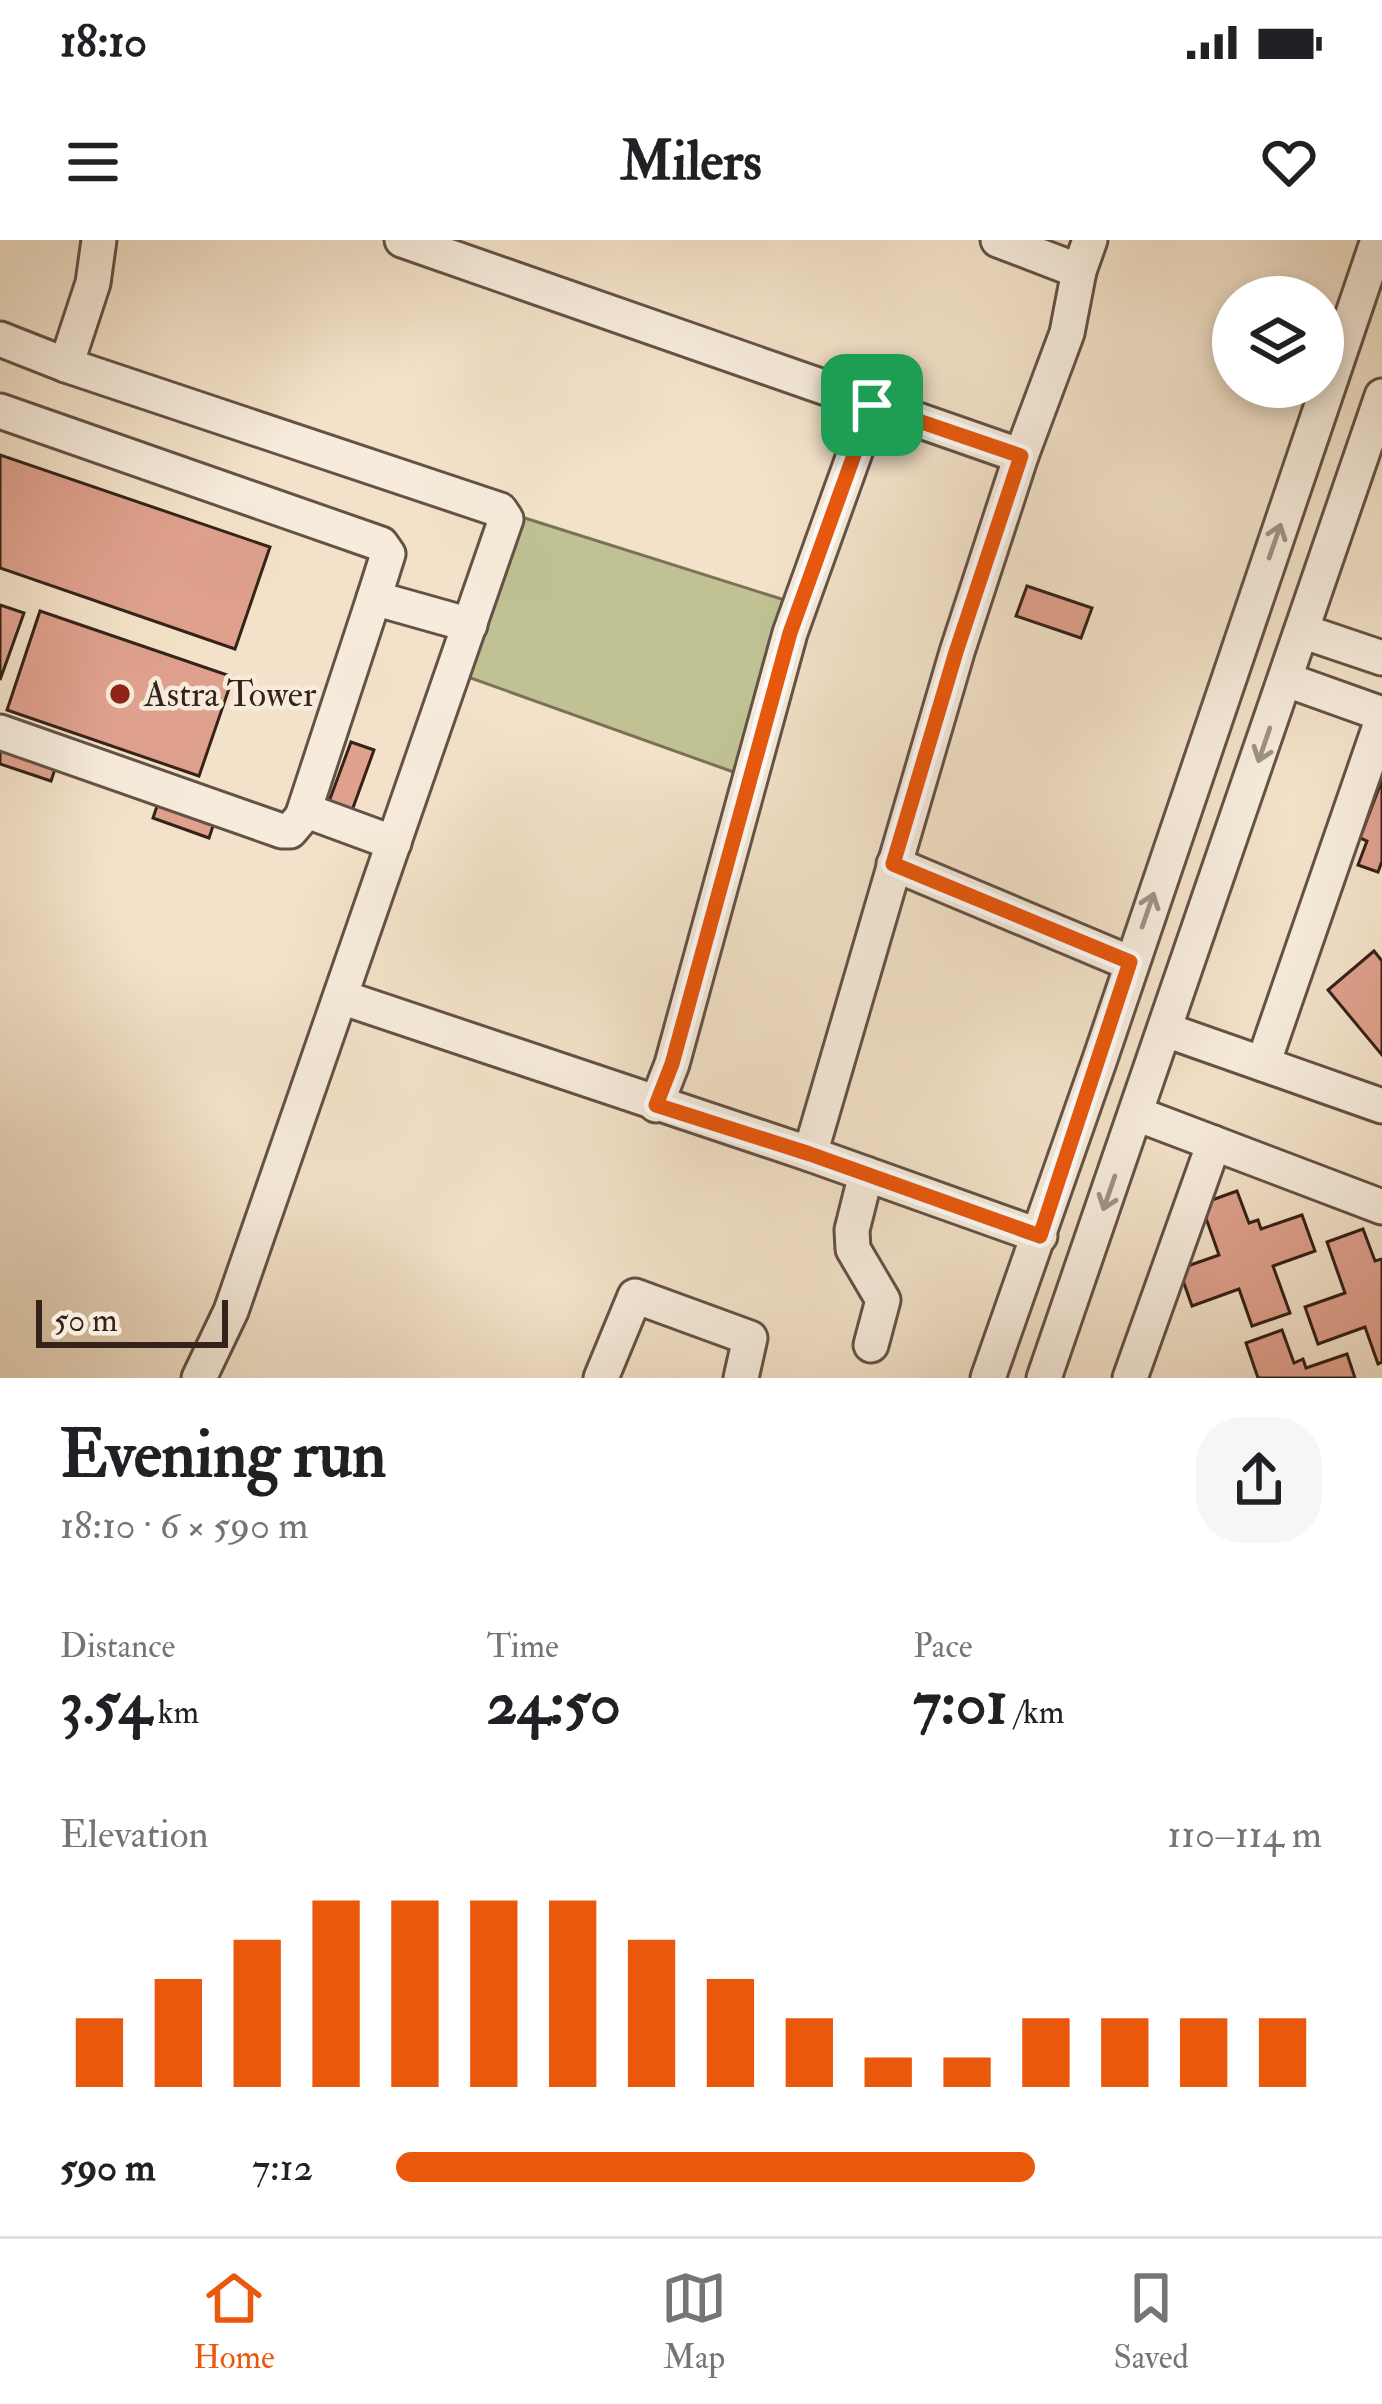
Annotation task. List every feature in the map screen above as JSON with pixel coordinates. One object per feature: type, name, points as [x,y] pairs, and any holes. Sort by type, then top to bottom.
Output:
[{"type":"street","points":[[65,365],[93,283],[99,240]]},
{"type":"street","points":[[401,240],[1021,456]]},
{"type":"street","points":[[810,1154],[956,652],[1067,333],[1084,255],[998,240]]},
{"type":"street","points":[[988,1378],[1378,240]]},
{"type":"street","points":[[0,339],[500,510],[506,519],[231,1311],[200,1378]]},
{"type":"street","points":[[1044,1378],[1382,396]]},
{"type":"street","points":[[656,1105],[672,1064],[790,633],[872,405]]},
{"type":"street","points":[[0,411],[381,544],[388,554],[303,814],[290,831],[0,733]]},
{"type":"street","points":[[374,598],[470,625]]},
{"type":"street","points":[[1302,631],[1382,658]]},
{"type":"street","points":[[1263,1064],[1382,717],[1287,680]]},
{"type":"street","points":[[303,814],[313,812],[394,843]]},
{"type":"street","points":[[893,864],[1130,962]]},
{"type":"street","points":[[341,997],[1040,1236]]},
{"type":"street","points":[[1166,1030],[1382,1106]]},
{"type":"street","points":[[1100,1059],[1151,1075]]},
{"type":"street","points":[[1137,1114],[1382,1208]]},
{"type":"street","points":[[1130,1378],[1214,1143]]},
{"type":"street","points":[[866,1174],[852,1230],[860,1266],[883,1300],[871,1345]]},
{"type":"street","points":[[601,1378],[635,1296],[750,1338],[741,1378]]},
{"type":"green space","points":[[512,514],[813,609],[753,779],[468,677]]},
{"type":"building","points":[[0,455],[270,547],[235,649],[0,568]]},
{"type":"building","points":[[1027,586],[1092,608],[1081,638],[1016,616]]},
{"type":"building","points":[[0,605],[24,613],[0,680]]},
{"type":"building","name":"Astra Tower","points":[[40,611],[233,677],[199,776],[7,710]]},
{"type":"building","points":[[0,741],[59,757],[51,781],[0,764]]},
{"type":"building","points":[[351,742],[374,750],[350,816],[327,807]]},
{"type":"building","points":[[1382,780],[1378,872],[1358,865],[1367,841],[1360,838]]},
{"type":"building","points":[[160,797],[216,817],[209,838],[153,818]]},
{"type":"building","points":[[1374,951],[1382,961],[1382,1055],[1328,990]]},
{"type":"building","points":[[1237,1191],[1249,1223],[1258,1220],[1261,1229],[1302,1215],[1315,1251],[1273,1266],[1290,1313],[1252,1326],[1239,1289],[1192,1306],[1179,1269],[1219,1255],[1201,1204]]},
{"type":"building","points":[[1363,1229],[1375,1261],[1382,1259],[1382,1362],[1378,1364],[1365,1327],[1318,1344],[1305,1307],[1345,1293],[1327,1242]]},
{"type":"building","points":[[1282,1330],[1294,1363],[1303,1359],[1306,1368],[1347,1354],[1355,1378],[1258,1378],[1246,1343]]},
{"type":"place","name":"Astra Tower","points":[[120,694]]},
{"type":"route","points":[[872,405],[1021,456],[893,864],[1130,962],[1040,1236],[656,1105],[672,1064],[790,633],[872,405]]}]
